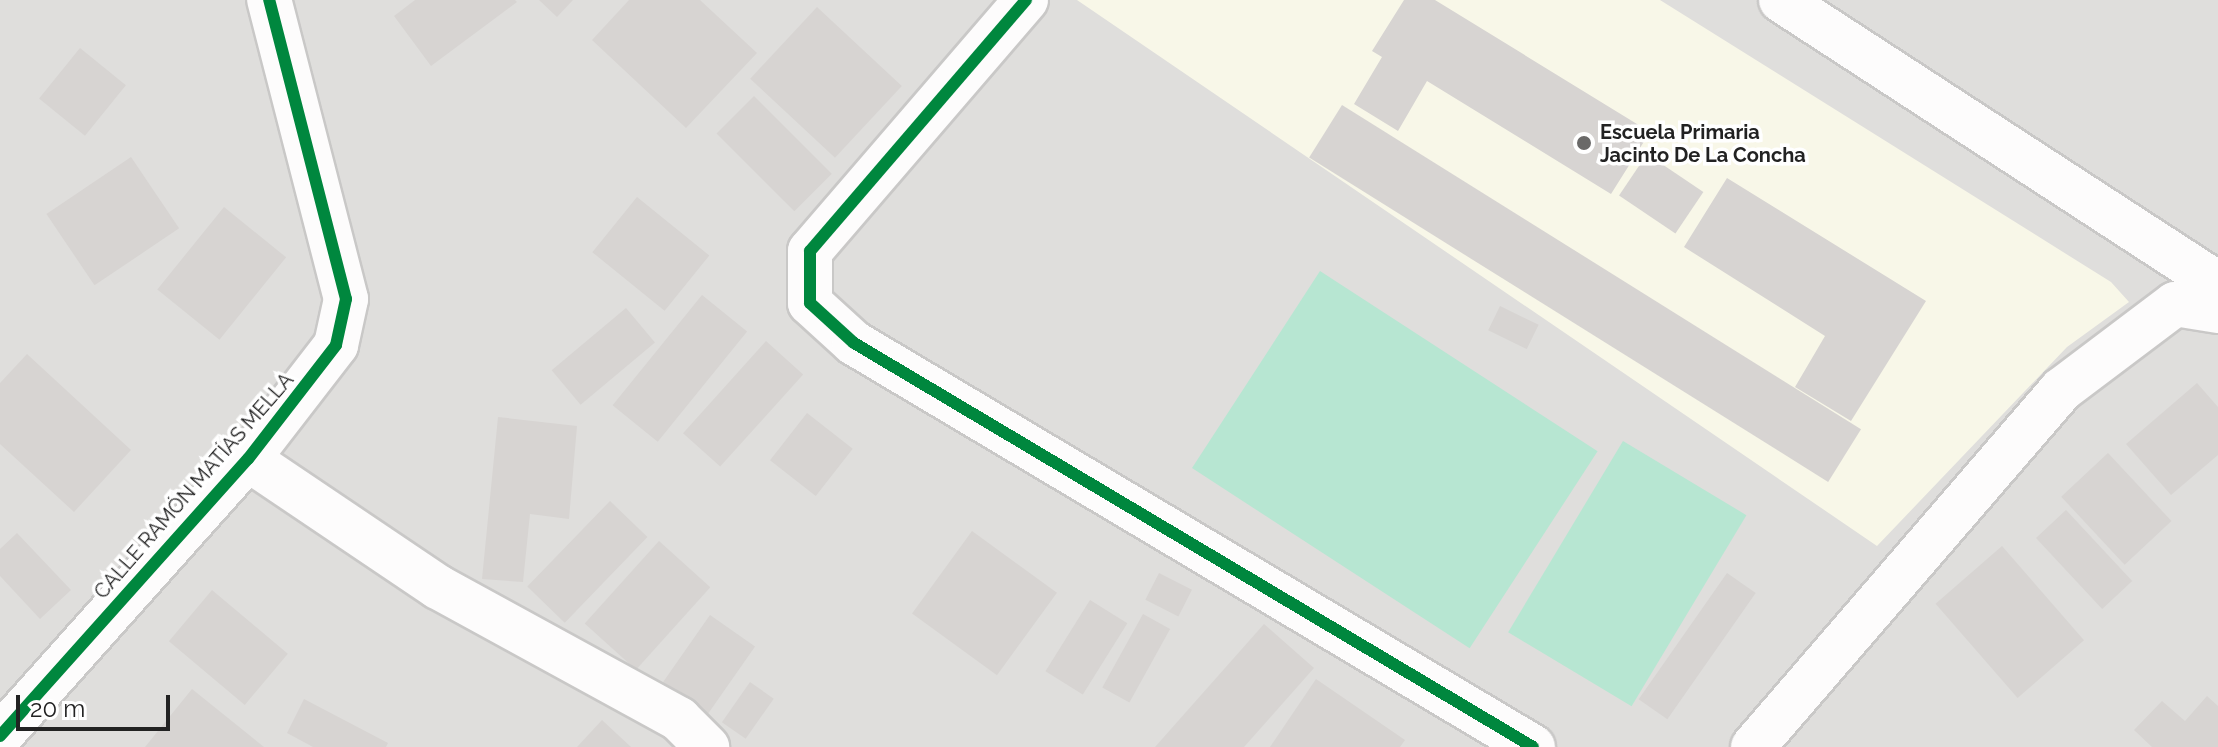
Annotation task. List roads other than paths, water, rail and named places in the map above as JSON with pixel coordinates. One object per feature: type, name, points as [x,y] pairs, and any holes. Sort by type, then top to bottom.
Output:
[{"type":"street","name":"CALLE RAMÓN MATÍAS MELLA","points":[[0,736],[248,459],[336,345],[346,299],[269,0]]},
{"type":"street","points":[[1026,0],[810,251],[810,303],[854,343],[1533,747]]},
{"type":"street","points":[[1781,0],[2218,284]]},
{"type":"street","points":[[1753,747],[2061,390],[2175,304],[2218,311]]},
{"type":"street","points":[[248,459],[438,587],[679,719],[707,747]]},
{"type":"place","name":"Escuela Primaria Jacinto De La Concha","points":[[1584,143]]}]
